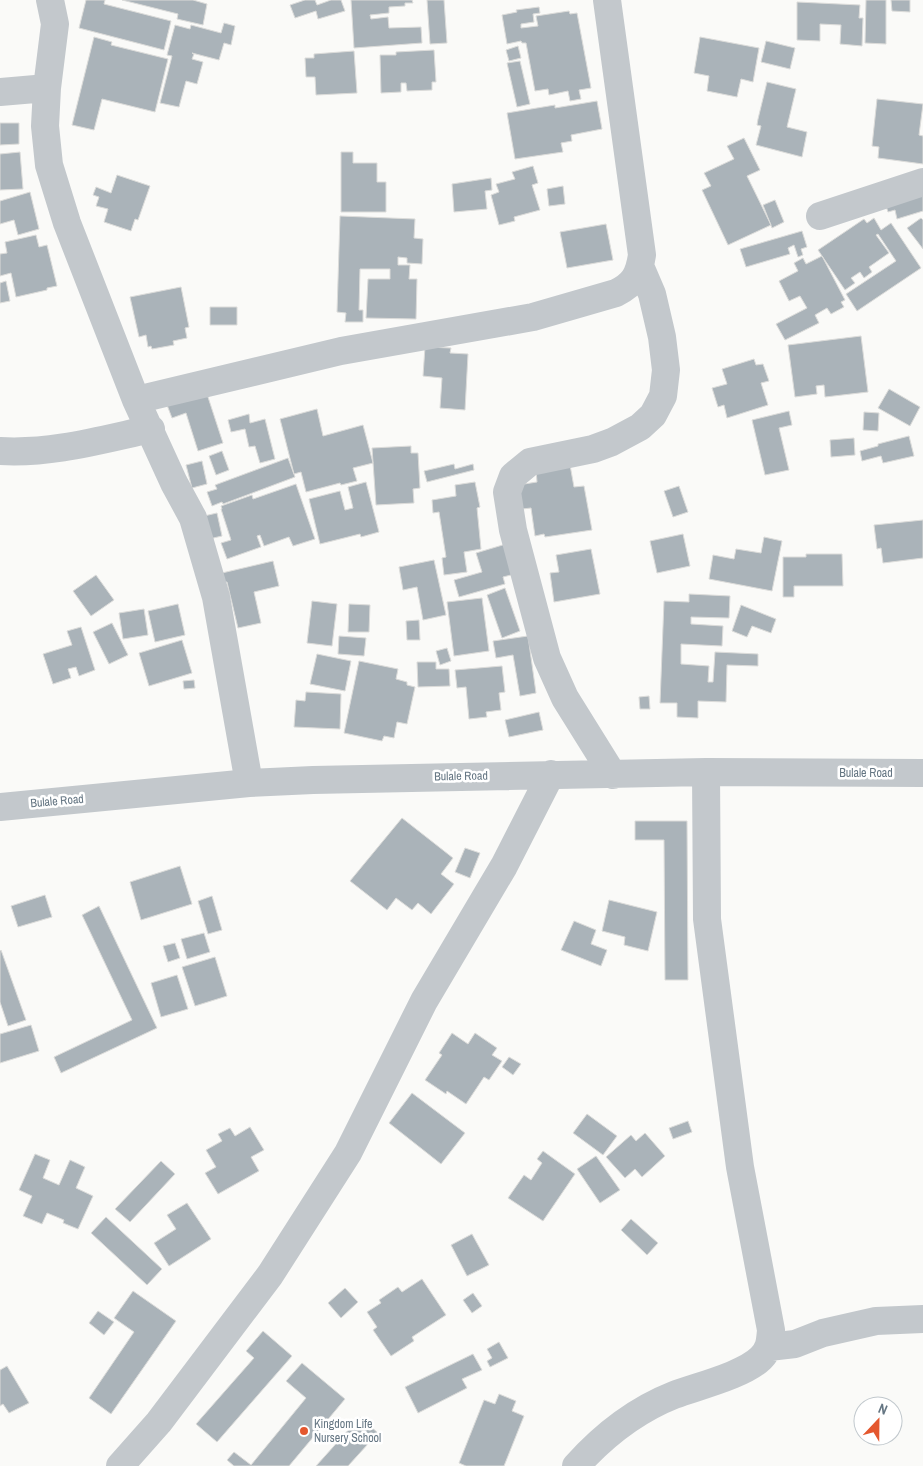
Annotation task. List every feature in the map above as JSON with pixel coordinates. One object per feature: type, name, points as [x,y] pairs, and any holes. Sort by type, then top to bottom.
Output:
[{"type":"street","points":[[50,0],[55,24],[47,88],[45,126],[49,165],[67,223],[136,400],[174,483],[193,518],[216,598],[248,783]]},
{"type":"street","points":[[136,400],[341,351],[533,317],[616,293],[627,288],[635,278],[642,254],[607,0]]},
{"type":"street","points":[[0,92],[47,88]]},
{"type":"street","points":[[820,216],[923,182]]},
{"type":"street","points":[[613,775],[565,698],[547,658],[514,530],[507,492],[514,476],[530,462],[592,449],[612,442],[640,427],[653,415],[663,396],[666,370],[662,337],[652,294],[640,266]]},
{"type":"street","points":[[0,451],[26,453],[58,449],[150,429]]},
{"type":"street","points":[[576,1466],[589,1451],[621,1424],[672,1396],[738,1371],[762,1357],[769,1347],[771,1330],[740,1167],[707,920],[706,772]]},
{"type":"street","name":"Bulale Road","points":[[0,807],[248,783],[313,780],[706,772],[923,773]]},
{"type":"street","points":[[120,1466],[159,1422],[270,1275],[348,1153],[424,1001],[504,866],[551,774]]},
{"type":"street","points":[[769,1347],[795,1344],[823,1333],[876,1321],[923,1319]]},
{"type":"building","points":[[86,0],[105,0],[104,4],[171,21],[164,50],[79,28]]},
{"type":"building","points":[[122,0],[193,0],[207,4],[203,25],[177,19],[178,14]]},
{"type":"building","points":[[305,0],[315,0],[317,5],[331,0],[341,0],[345,11],[318,19],[316,11],[295,18],[290,5]]},
{"type":"building","points":[[351,0],[412,0],[413,3],[405,3],[405,6],[389,7],[389,13],[370,15],[371,19],[388,17],[389,28],[421,27],[422,43],[354,48]]},
{"type":"building","points":[[427,0],[444,0],[447,43],[430,44]]},
{"type":"building","points":[[866,0],[886,0],[886,44],[865,43]]},
{"type":"building","points":[[891,0],[910,0],[910,12],[892,11]]},
{"type":"building","points":[[797,2],[860,5],[859,18],[863,18],[862,46],[840,44],[841,25],[820,24],[820,41],[797,40]]},
{"type":"building","points":[[539,7],[540,13],[533,14],[534,22],[521,24],[521,28],[538,26],[536,16],[569,11],[570,14],[577,13],[591,88],[579,90],[581,99],[570,101],[568,91],[549,95],[548,89],[535,91],[526,43],[521,41],[507,44],[502,15],[517,12],[516,10]]},
{"type":"building","points":[[224,23],[235,26],[231,45],[224,43],[219,60],[192,53],[194,54],[192,59],[203,62],[197,84],[186,81],[179,107],[160,103],[172,56],[167,55],[175,25],[190,29],[191,25],[221,33]]},
{"type":"building","points":[[94,37],[112,42],[111,45],[168,59],[155,112],[102,99],[94,130],[72,125]]},
{"type":"building","points":[[700,37],[759,48],[753,82],[741,79],[737,97],[707,91],[709,76],[694,73]]},
{"type":"building","points":[[766,41],[795,48],[790,69],[761,62]]},
{"type":"building","points":[[518,46],[521,58],[509,61],[506,50]]},
{"type":"building","points":[[434,50],[436,82],[432,82],[432,90],[407,91],[406,83],[401,83],[401,92],[381,93],[380,55],[396,55],[396,52]]},
{"type":"building","points":[[354,51],[357,93],[316,95],[315,77],[306,77],[305,58],[314,58],[314,54]]},
{"type":"building","points":[[520,61],[530,104],[517,107],[507,63]]},
{"type":"building","points":[[767,82],[796,89],[787,127],[807,132],[802,157],[756,145],[761,126],[757,125],[758,119]]},
{"type":"building","points":[[877,99],[923,104],[919,135],[923,136],[923,164],[878,158],[879,147],[872,146]]},
{"type":"building","points":[[597,101],[602,129],[571,135],[572,141],[561,143],[563,152],[515,159],[507,113],[555,105],[555,108]]},
{"type":"building","points":[[0,123],[19,123],[19,144],[0,145]]},
{"type":"building","points":[[744,138],[760,170],[747,176],[771,225],[728,245],[702,190],[711,186],[704,173],[734,159],[727,146]]},
{"type":"building","points":[[20,152],[23,189],[0,190],[0,154]]},
{"type":"building","points":[[341,152],[353,152],[353,163],[377,163],[377,182],[386,182],[386,212],[341,212]]},
{"type":"building","points":[[533,166],[538,183],[532,185],[540,210],[514,217],[515,221],[499,225],[491,195],[499,192],[496,184],[515,179],[512,172]]},
{"type":"building","points":[[117,175],[150,186],[138,220],[135,219],[131,231],[104,222],[108,209],[96,206],[99,197],[93,195],[96,187],[111,193]]},
{"type":"building","points":[[491,178],[492,190],[485,191],[487,209],[454,212],[452,184]]},
{"type":"building","points":[[563,186],[565,204],[549,206],[547,189]]},
{"type":"building","points":[[923,190],[923,211],[897,219],[895,210],[888,212],[885,203]]},
{"type":"building","points":[[30,192],[39,229],[18,235],[14,220],[0,224],[0,201]]},
{"type":"building","points":[[775,200],[784,222],[772,228],[763,205]]},
{"type":"building","points":[[340,216],[415,219],[414,238],[423,239],[422,264],[407,263],[407,258],[398,257],[398,265],[410,265],[409,279],[417,279],[416,319],[366,318],[368,279],[390,279],[390,269],[360,269],[359,310],[363,310],[363,322],[345,322],[346,313],[337,312]]},
{"type":"building","points":[[874,218],[881,230],[891,223],[921,268],[857,311],[846,294],[896,261],[878,234],[876,235],[889,253],[869,267],[872,272],[864,278],[860,272],[851,278],[855,283],[845,290],[818,250],[864,219],[867,223]]},
{"type":"building","points":[[921,218],[923,220],[923,249],[907,228]]},
{"type":"building","points":[[606,224],[613,260],[567,268],[560,232]]},
{"type":"building","points":[[802,231],[807,247],[801,249],[803,255],[798,257],[794,245],[788,248],[790,254],[746,267],[740,249]]},
{"type":"building","points":[[36,235],[39,247],[47,245],[57,286],[16,297],[11,273],[0,276],[0,254],[7,253],[5,242]]},
{"type":"building","points":[[822,256],[845,300],[841,302],[844,307],[831,314],[827,308],[815,315],[819,323],[785,340],[776,324],[807,308],[800,296],[789,301],[779,281],[798,271],[794,263],[803,258],[806,264]]},
{"type":"building","points":[[6,281],[10,301],[0,303],[0,283]]},
{"type":"building","points":[[181,287],[189,327],[185,328],[187,338],[173,341],[174,345],[152,349],[151,346],[148,347],[146,335],[139,337],[130,297]]},
{"type":"building","points":[[210,307],[237,307],[237,325],[210,325]]},
{"type":"building","points":[[861,336],[868,392],[825,397],[824,385],[816,386],[817,394],[795,397],[788,345]]},
{"type":"building","points":[[425,347],[451,348],[450,353],[468,354],[465,410],[440,408],[442,378],[423,376]]},
{"type":"building","points":[[754,359],[756,365],[763,364],[769,381],[761,383],[768,405],[727,418],[724,405],[718,407],[712,388],[727,384],[722,369]]},
{"type":"building","points":[[889,389],[920,407],[910,426],[878,408]]},
{"type":"building","points":[[206,391],[223,443],[198,451],[186,413],[172,418],[167,405]]},
{"type":"building","points":[[317,409],[323,436],[363,425],[373,463],[353,468],[357,481],[341,485],[340,483],[306,492],[301,472],[294,474],[280,419]]},
{"type":"building","points":[[789,411],[792,425],[779,428],[789,470],[765,475],[752,420]]},
{"type":"building","points":[[864,412],[879,413],[878,431],[863,430]]},
{"type":"building","points":[[249,414],[250,423],[265,419],[275,459],[260,463],[255,446],[249,447],[245,429],[231,432],[228,420]]},
{"type":"building","points":[[909,436],[914,456],[883,463],[881,456],[862,461],[860,451]]},
{"type":"building","points":[[854,438],[855,455],[831,457],[830,440]]},
{"type":"building","points":[[411,446],[411,453],[418,453],[420,488],[413,489],[414,503],[376,505],[372,448]]},
{"type":"building","points":[[222,451],[229,470],[216,475],[209,456]]},
{"type":"building","points":[[288,458],[295,477],[223,504],[222,502],[212,506],[207,492],[217,489],[215,485]]},
{"type":"building","points":[[202,461],[207,484],[192,488],[186,465]]},
{"type":"building","points":[[454,464],[455,469],[473,464],[474,470],[427,482],[424,471]]},
{"type":"building","points":[[570,465],[574,487],[584,486],[592,530],[545,537],[544,534],[535,536],[531,508],[522,509],[518,485],[537,482],[536,470]]},
{"type":"building","points":[[366,482],[379,532],[361,537],[360,534],[320,544],[309,499],[340,491],[345,510],[353,508],[348,487]]},
{"type":"building","points":[[475,482],[480,507],[477,508],[481,549],[464,552],[467,572],[444,575],[442,558],[446,557],[439,512],[433,513],[432,500],[456,496],[455,485]]},
{"type":"building","points":[[296,484],[315,539],[293,546],[289,537],[264,546],[260,535],[257,536],[261,547],[227,559],[221,543],[231,540],[221,506],[252,495],[253,499]]},
{"type":"building","points":[[679,486],[688,512],[673,517],[664,491]]},
{"type":"building","points":[[217,513],[222,536],[209,539],[204,516]]},
{"type":"building","points":[[923,520],[923,558],[883,563],[881,548],[877,549],[874,525]]},
{"type":"building","points":[[683,534],[690,566],[657,573],[650,541]]},
{"type":"building","points":[[764,537],[782,541],[772,591],[709,579],[713,555],[734,559],[736,549],[761,553]]},
{"type":"building","points":[[506,544],[515,574],[503,577],[505,584],[459,597],[454,580],[482,572],[476,553]]},
{"type":"building","points":[[591,549],[600,594],[554,602],[550,573],[559,572],[556,555]]},
{"type":"building","points":[[806,554],[842,554],[843,586],[794,586],[794,597],[783,597],[783,557],[806,557]]},
{"type":"building","points":[[434,560],[446,615],[423,620],[417,587],[403,590],[399,567]]},
{"type":"building","points":[[273,561],[279,586],[254,592],[261,623],[238,628],[227,582],[224,582],[222,573]]},
{"type":"building","points":[[96,575],[114,600],[91,616],[73,591]]},
{"type":"building","points":[[505,588],[520,631],[502,638],[487,595]]},
{"type":"building","points":[[689,594],[730,596],[729,618],[691,617],[691,624],[723,626],[722,646],[681,644],[681,664],[709,666],[708,682],[713,682],[715,652],[758,654],[758,666],[727,665],[726,702],[698,701],[698,718],[677,717],[677,703],[660,703],[664,601],[689,602]]},
{"type":"building","points":[[482,598],[489,651],[454,656],[447,602]]},
{"type":"building","points":[[312,601],[337,604],[332,646],[307,643]]},
{"type":"building","points":[[178,604],[185,635],[155,642],[148,611]]},
{"type":"building","points":[[349,604],[370,605],[369,632],[348,632]]},
{"type":"building","points":[[741,605],[776,619],[771,633],[752,626],[747,637],[732,631]]},
{"type":"building","points":[[144,609],[148,635],[123,639],[119,613]]},
{"type":"building","points":[[419,620],[420,640],[407,640],[406,621]]},
{"type":"building","points":[[112,623],[128,655],[109,664],[93,632]]},
{"type":"building","points":[[81,627],[95,670],[79,676],[76,667],[68,669],[71,678],[53,684],[43,654],[72,645],[67,631]]},
{"type":"building","points":[[339,636],[366,638],[364,656],[338,654]]},
{"type":"building","points":[[528,636],[536,693],[520,696],[513,655],[496,658],[493,641]]},
{"type":"building","points":[[182,640],[192,673],[149,686],[139,653]]},
{"type":"building","points":[[447,648],[451,661],[440,665],[436,651]]},
{"type":"building","points":[[317,654],[351,661],[345,691],[310,684]]},
{"type":"building","points":[[359,661],[398,669],[396,679],[407,682],[407,685],[415,687],[407,724],[397,722],[394,738],[384,736],[382,741],[344,733]]},
{"type":"building","points":[[417,662],[436,662],[436,669],[449,669],[450,686],[418,687]]},
{"type":"building","points":[[502,666],[505,692],[499,693],[501,710],[486,712],[487,717],[469,719],[466,687],[457,688],[455,670]]},
{"type":"building","points":[[194,680],[195,688],[184,689],[183,681]]},
{"type":"building","points":[[306,692],[341,694],[340,729],[294,727],[296,700],[305,701]]},
{"type":"building","points":[[649,696],[650,709],[640,709],[639,697]]},
{"type":"building","points":[[539,712],[543,730],[509,737],[505,720]]},
{"type":"building","points":[[402,818],[453,858],[441,874],[454,884],[431,914],[418,903],[412,910],[396,898],[387,910],[350,881]]},
{"type":"building","points":[[635,821],[687,821],[688,980],[665,980],[664,840],[635,840]]},
{"type":"building","points":[[465,848],[480,853],[470,878],[455,872]]},
{"type":"building","points":[[180,866],[192,904],[141,920],[130,882]]},
{"type":"building","points":[[45,895],[52,917],[18,927],[11,906]]},
{"type":"building","points":[[212,896],[222,930],[208,934],[198,901]]},
{"type":"building","points":[[609,900],[657,912],[648,951],[624,945],[625,937],[602,931]]},
{"type":"building","points":[[99,906],[157,1028],[61,1073],[54,1057],[132,1020],[82,915]]},
{"type":"building","points":[[574,921],[596,930],[591,944],[607,950],[601,966],[561,950]]},
{"type":"building","points":[[204,933],[210,952],[187,959],[181,939]]},
{"type":"building","points":[[175,943],[180,958],[168,962],[163,946]]},
{"type":"building","points":[[1,950],[26,1020],[8,1026],[0,1002]]},
{"type":"building","points":[[215,957],[227,996],[195,1006],[182,967]]},
{"type":"building","points":[[177,975],[188,1009],[161,1017],[151,983]]},
{"type":"building","points":[[31,1025],[39,1051],[0,1063],[0,1034]]},
{"type":"building","points":[[452,1033],[468,1044],[475,1033],[497,1048],[492,1055],[502,1061],[489,1080],[484,1077],[466,1104],[447,1091],[446,1094],[425,1080],[442,1055],[439,1053]]},
{"type":"building","points":[[509,1057],[521,1064],[513,1075],[502,1067]]},
{"type":"building","points":[[412,1093],[465,1133],[441,1164],[389,1123]]},
{"type":"building","points":[[587,1114],[617,1136],[603,1155],[573,1133]]},
{"type":"building","points":[[688,1121],[692,1132],[673,1139],[669,1128]]},
{"type":"building","points":[[250,1127],[264,1150],[251,1157],[259,1171],[218,1194],[205,1173],[216,1167],[206,1150],[222,1141],[218,1134],[230,1128],[235,1136]]},
{"type":"building","points":[[645,1133],[665,1156],[642,1177],[635,1169],[625,1178],[606,1157],[631,1135],[636,1141]]},
{"type":"building","points":[[543,1151],[575,1174],[543,1221],[508,1198],[524,1175],[531,1180],[542,1163],[537,1159]]},
{"type":"building","points":[[35,1154],[50,1160],[43,1178],[59,1185],[70,1160],[85,1167],[76,1188],[93,1196],[78,1229],[63,1223],[64,1220],[47,1213],[42,1224],[23,1216],[32,1196],[19,1190]]},
{"type":"building","points":[[596,1156],[620,1190],[600,1203],[577,1169]]},
{"type":"building","points":[[161,1161],[175,1174],[130,1222],[115,1209]]},
{"type":"building","points":[[187,1203],[211,1239],[169,1266],[154,1243],[176,1229],[167,1215]]},
{"type":"building","points":[[106,1217],[162,1269],[147,1285],[91,1233]]},
{"type":"building","points":[[631,1219],[658,1243],[647,1255],[621,1230]]},
{"type":"building","points":[[472,1234],[489,1265],[467,1276],[451,1245]]},
{"type":"building","points":[[422,1279],[446,1315],[412,1337],[414,1341],[391,1356],[373,1330],[377,1327],[367,1312],[381,1303],[379,1300],[398,1287],[402,1292]]},
{"type":"building","points":[[345,1288],[358,1302],[341,1318],[328,1303]]},
{"type":"building","points":[[133,1291],[176,1321],[111,1414],[89,1398],[134,1332],[114,1318]]},
{"type":"building","points":[[473,1293],[482,1306],[472,1313],[463,1300]]},
{"type":"building","points":[[98,1311],[114,1322],[104,1335],[89,1323]]},
{"type":"building","points":[[263,1331],[292,1356],[217,1442],[196,1424],[254,1358],[246,1351]]},
{"type":"building","points":[[499,1342],[508,1358],[490,1367],[487,1361],[492,1358],[487,1349]]},
{"type":"building","points":[[473,1354],[482,1370],[462,1379],[467,1388],[418,1413],[405,1387]]},
{"type":"building","points":[[302,1363],[345,1399],[289,1466],[234,1466],[227,1460],[234,1452],[251,1465],[306,1398],[286,1381]]},
{"type":"building","points":[[7,1366],[29,1403],[9,1413],[3,1404],[0,1406],[0,1370]]},
{"type":"building","points":[[499,1394],[516,1401],[512,1411],[524,1416],[504,1466],[466,1466],[459,1463],[484,1400],[495,1404]]},
{"type":"building","points":[[360,1417],[378,1433],[348,1466],[316,1466]]},
{"type":"place","name":"Kingdom Life Nursery School","points":[[304,1431]]}]
